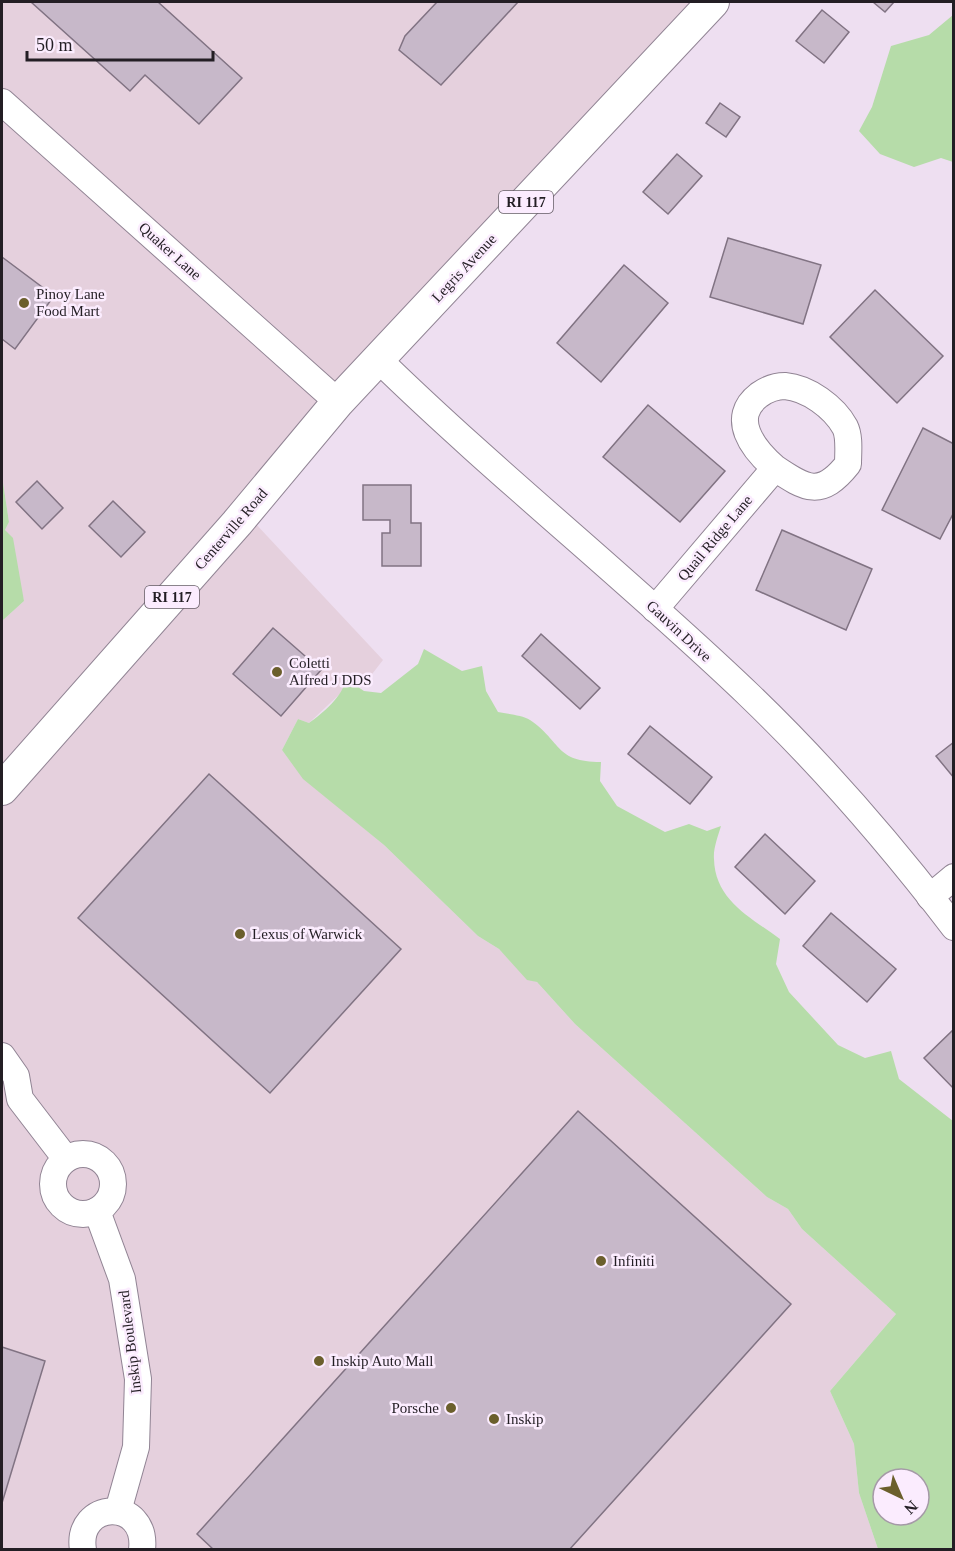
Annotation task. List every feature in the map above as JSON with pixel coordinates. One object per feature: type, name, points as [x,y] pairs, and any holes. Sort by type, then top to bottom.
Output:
[{"type":"main road","name":"Legris Avenue","points":[[338,402],[592,127],[713,2]]},
{"type":"main road","name":"Centerville Road","points":[[2,789],[228,534],[338,402]]},
{"type":"street","name":"Quaker Lane","points":[[2,102],[338,402]]},
{"type":"street","name":"Gauvin Drive","points":[[379,360],[438,417],[751,697],[811,759],[954,927]]},
{"type":"street","name":"Quail Ridge Lane","points":[[655,609],[775,468]]},
{"type":"street","points":[[930,897],[954,877]]},
{"type":"street","points":[[2,1056],[15,1076],[11,1096],[66,1159]]},
{"type":"street","points":[[85,1154],[103,1161],[110,1169],[113,1188],[105,1205],[97,1211],[78,1214],[62,1205],[56,1197],[53,1189],[55,1172],[66,1159],[85,1154]]},
{"type":"street","name":"Inskip Boulevard","points":[[97,1211],[122,1279],[138,1379],[136,1447],[118,1511]]},
{"type":"street","points":[[83,1550],[83,1531],[93,1517],[109,1511],[118,1511],[135,1521],[141,1530],[142,1550]]},
{"type":"shaded area","points":[[2,2],[724,2],[253,516],[253,521],[383,660],[369,678],[352,676],[346,679],[345,689],[309,723],[298,719],[282,750],[303,778],[384,845],[478,936],[499,949],[527,979],[537,982],[575,1024],[767,1197],[788,1209],[802,1229],[896,1314],[830,1391],[854,1444],[859,1493],[878,1549],[2,1550],[2,621],[24,601],[5,530],[9,522],[2,476]]},
{"type":"green space","points":[[953,15],[953,162],[941,158],[914,167],[880,154],[859,131],[872,107],[891,46],[929,35]]},
{"type":"green space","points":[[2,476],[9,522],[5,530],[13,538],[24,601],[2,621]]},
{"type":"green space","points":[[424,649],[462,671],[482,666],[486,691],[498,712],[530,720],[560,749],[575,759],[601,762],[600,781],[617,806],[665,832],[689,824],[707,831],[721,826],[714,855],[716,873],[721,886],[727,897],[746,915],[780,939],[776,964],[789,992],[838,1045],[865,1058],[891,1051],[899,1079],[953,1121],[953,1549],[878,1549],[859,1493],[854,1444],[830,1391],[896,1314],[802,1229],[788,1209],[767,1197],[575,1024],[537,982],[527,980],[499,949],[478,936],[384,845],[303,779],[282,750],[298,719],[309,723],[332,704],[341,692],[346,679],[364,691],[381,693],[418,664]]},
{"type":"building","points":[[31,2],[158,2],[242,78],[199,124],[145,75],[130,91]]},
{"type":"building","points":[[437,2],[518,2],[441,85],[399,50],[405,36]]},
{"type":"building","points":[[873,2],[894,2],[885,12]]},
{"type":"building","points":[[822,10],[849,32],[824,63],[796,41]]},
{"type":"building","points":[[720,103],[740,117],[726,137],[706,123]]},
{"type":"building","points":[[677,154],[702,176],[668,214],[643,192]]},
{"type":"building","points":[[728,238],[821,265],[803,324],[710,297]]},
{"type":"building","points":[[2,257],[54,296],[15,349],[2,339]]},
{"type":"building","points":[[624,265],[668,303],[601,382],[557,343]]},
{"type":"building","points":[[875,290],[943,356],[897,403],[830,337]]},
{"type":"building","points":[[648,405],[725,471],[680,522],[603,457]]},
{"type":"building","points":[[923,428],[954,444],[954,512],[940,539],[882,510]]},
{"type":"building","points":[[37,481],[63,508],[42,529],[16,502]]},
{"type":"building","points":[[363,485],[411,485],[411,523],[421,523],[421,566],[382,566],[382,533],[390,533],[390,520],[363,520]]},
{"type":"building","points":[[113,501],[145,532],[121,557],[89,526]]},
{"type":"building","points":[[782,530],[872,569],[846,630],[756,590]]},
{"type":"building","name":"Coletti Alfred J DDS","points":[[273,628],[321,670],[281,716],[233,674]]},
{"type":"building","points":[[541,634],[600,688],[580,709],[522,656]]},
{"type":"building","points":[[650,726],[712,777],[690,804],[628,754]]},
{"type":"building","points":[[954,742],[954,778],[936,756]]},
{"type":"building","name":"Lexus of Warwick","points":[[209,774],[401,949],[270,1093],[78,918]]},
{"type":"building","points":[[765,834],[815,881],[785,914],[735,867]]},
{"type":"building","points":[[831,913],[896,969],[867,1002],[803,946]]},
{"type":"building","points":[[952,1031],[954,1032],[954,1089],[924,1058]]},
{"type":"building","name":"Inskip","points":[[578,1111],[791,1304],[569,1550],[214,1550],[197,1534]]},
{"type":"building","points":[[2,1347],[45,1361],[2,1503]]},
{"type":"place","name":"Pinoy Lane Food Mart","points":[[24,303]]},
{"type":"place","name":"Coletti Alfred J DDS","points":[[277,672]]},
{"type":"place","name":"Lexus of Warwick","points":[[240,934]]},
{"type":"place","name":"Infiniti","points":[[601,1261]]},
{"type":"place","name":"Inskip Auto Mall","points":[[319,1361]]},
{"type":"place","name":"Porsche","points":[[451,1408]]},
{"type":"place","name":"Inskip","points":[[494,1419]]}]
